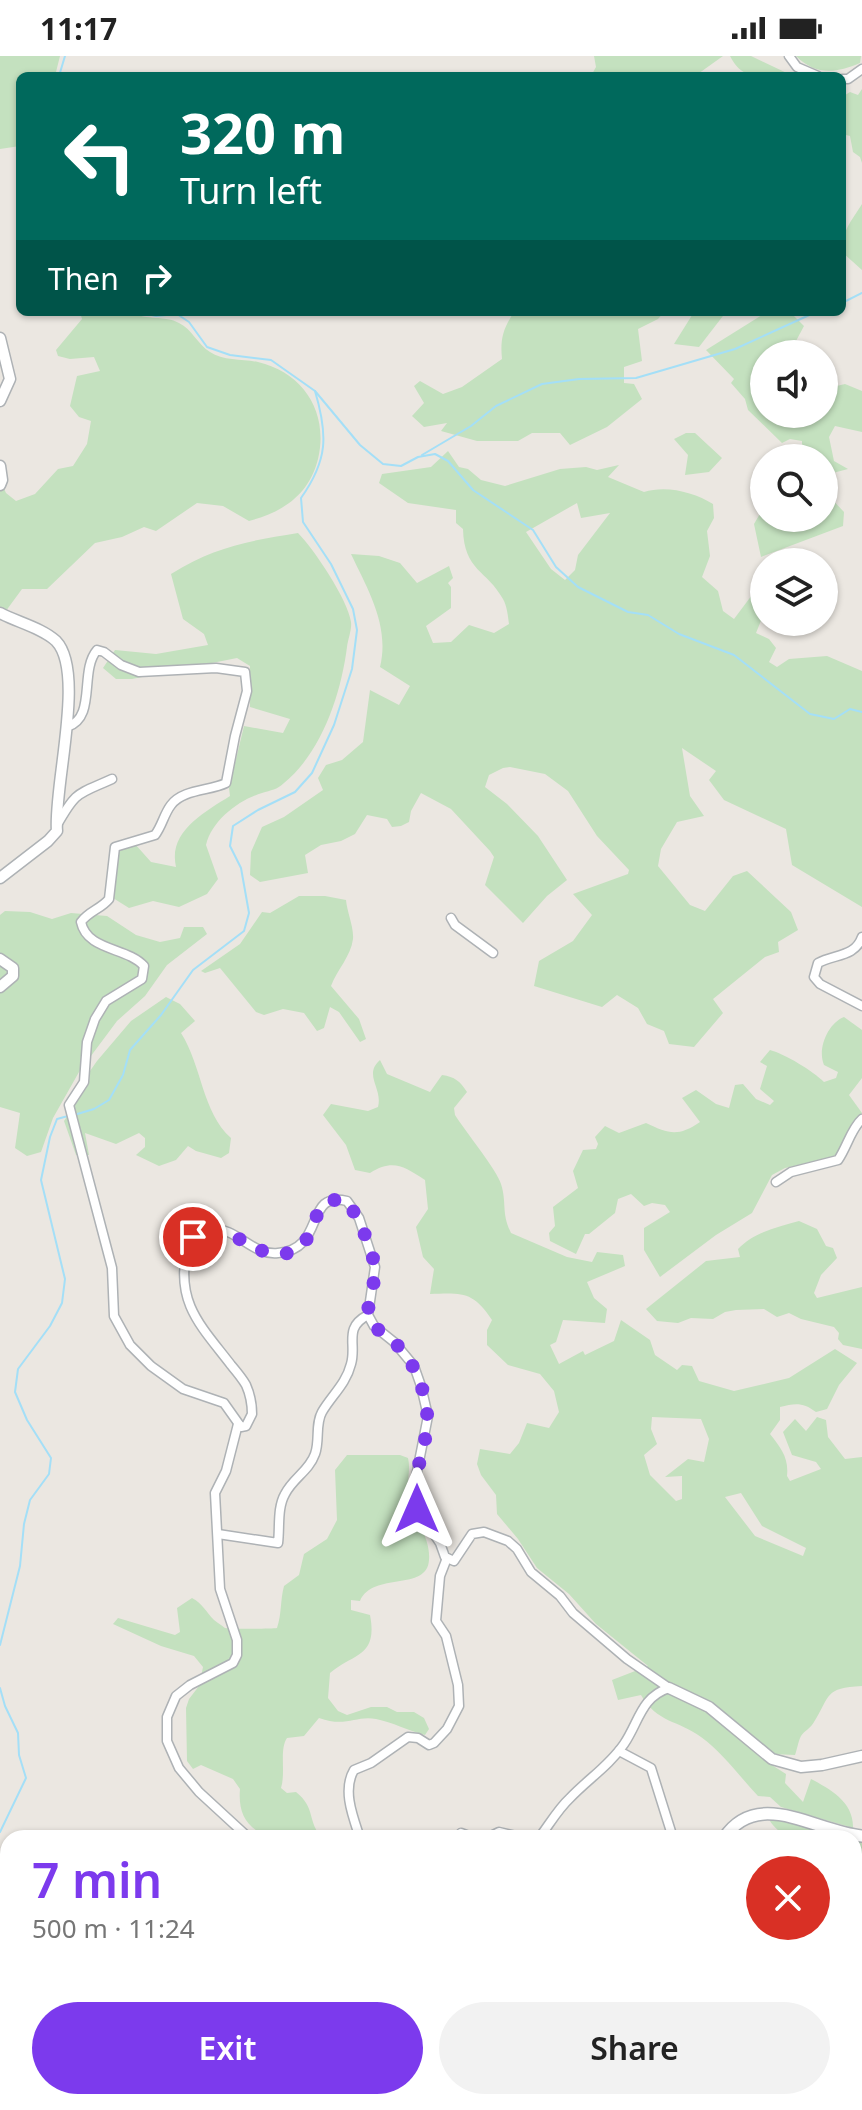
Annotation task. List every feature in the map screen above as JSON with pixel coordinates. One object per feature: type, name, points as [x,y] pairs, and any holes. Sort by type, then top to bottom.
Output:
[{"type":"main road","points":[[732,1830],[741,1821],[770,1812],[831,1830]]},
{"type":"street","points":[[789,56],[797,67],[809,72]]},
{"type":"street","points":[[0,338],[10,379],[0,401]]},
{"type":"street","points":[[0,466],[0,485]]},
{"type":"street","points":[[0,613],[56,642],[64,654],[68,684],[57,831],[0,878]]},
{"type":"street","points":[[67,727],[79,720],[84,710],[90,661],[97,650],[139,672],[216,668],[245,672],[247,691],[226,783],[212,790],[180,797],[171,805],[155,835],[115,847],[109,899],[81,922],[85,933],[111,950],[137,958],[144,966],[144,975],[136,984],[106,1001],[95,1019],[87,1042],[84,1082],[69,1105],[112,1268],[114,1316],[130,1345],[151,1366],[183,1389],[224,1403],[238,1424],[246,1426],[252,1414],[246,1384],[197,1321],[184,1294],[184,1265],[193,1237],[202,1230],[222,1230],[267,1254],[291,1252],[299,1249],[308,1238],[316,1216],[327,1202],[337,1199],[347,1201],[359,1218],[375,1267],[368,1315],[374,1326],[394,1342],[414,1366],[421,1386],[428,1416],[413,1492],[423,1522],[440,1543],[447,1558],[454,1561],[472,1534],[484,1532],[508,1541],[517,1549],[531,1572],[627,1659],[669,1688],[709,1707],[772,1759],[801,1767],[862,1756]]},
{"type":"street","points":[[56,826],[82,790],[112,779]]},
{"type":"street","points":[[451,918],[455,925],[493,953]]},
{"type":"street","points":[[862,937],[859,946],[852,952],[818,963],[814,977],[820,984],[862,1006]]},
{"type":"street","points":[[0,959],[13,968],[13,976],[0,987]]},
{"type":"street","points":[[776,1182],[791,1172],[838,1160],[851,1139],[854,1126],[862,1119]]},
{"type":"street","points":[[218,1534],[278,1543],[280,1506],[284,1495],[310,1465],[319,1436],[321,1412],[340,1390],[352,1362],[350,1338],[361,1319],[368,1315]]},
{"type":"street","points":[[238,1424],[226,1471],[215,1493],[220,1589],[237,1640],[237,1655],[233,1663],[190,1685],[176,1696],[167,1717],[167,1741],[179,1768],[199,1792],[240,1830]]},
{"type":"street","points":[[358,1830],[349,1796],[354,1770],[371,1763],[408,1737],[418,1738],[429,1745],[434,1743],[447,1729],[459,1706],[458,1685],[446,1636],[436,1621],[440,1576],[447,1558]]},
{"type":"street","points":[[545,1830],[568,1799],[619,1751],[645,1703],[655,1692],[669,1688]]},
{"type":"street","points":[[619,1751],[651,1768],[670,1830]]},
{"type":"green space","points":[[0,56],[60,56],[56,72],[16,72],[16,147],[0,149]]},
{"type":"green space","points":[[594,56],[723,56],[701,72],[593,72],[596,67]]},
{"type":"green space","points":[[730,56],[751,56],[785,72],[744,72]]},
{"type":"green space","points":[[796,56],[861,56],[860,63],[826,71],[811,67]]},
{"type":"green space","points":[[862,89],[862,163],[853,152],[850,136],[846,135],[846,94],[850,92],[858,95]]},
{"type":"green space","points":[[862,204],[862,270],[846,256],[846,230]]},
{"type":"green space","points":[[81,316],[168,319],[184,326],[215,355],[258,362],[288,375],[300,385],[316,411],[320,426],[318,459],[301,492],[273,513],[249,521],[223,506],[197,503],[156,531],[144,527],[122,537],[95,543],[47,589],[22,589],[0,619],[0,480],[6,493],[16,501],[35,494],[58,469],[73,466],[87,444],[91,421],[79,417],[70,406],[77,376],[100,371],[94,357],[70,359],[58,356],[56,350],[82,319]]},
{"type":"green space","points":[[512,316],[661,316],[638,329],[642,361],[624,367],[624,383],[634,384],[642,399],[607,427],[570,445],[560,433],[532,433],[518,441],[477,441],[441,431],[447,423],[424,427],[412,416],[424,403],[414,386],[420,381],[443,394],[462,387],[502,359],[501,346]]},
{"type":"green space","points":[[692,316],[723,316],[699,347],[674,344]]},
{"type":"green space","points":[[761,316],[794,316],[804,326],[796,340],[750,340],[750,412],[745,399],[731,383],[734,379],[706,350]]},
{"type":"green space","points":[[845,384],[862,391],[862,432],[838,427],[838,386]]},
{"type":"green space","points":[[767,428],[834,428],[829,437],[830,444],[802,444],[802,441],[790,439],[782,443]]},
{"type":"green space","points":[[686,433],[695,433],[722,458],[709,472],[685,475],[688,455],[674,439]]},
{"type":"green space","points":[[448,451],[459,467],[468,469],[481,480],[505,486],[560,469],[586,467],[597,470],[619,465],[608,477],[644,492],[670,490],[689,493],[713,504],[714,518],[707,531],[710,556],[702,577],[718,591],[723,611],[734,619],[750,598],[750,636],[769,639],[776,648],[769,662],[777,667],[789,659],[827,656],[862,671],[862,907],[792,865],[786,829],[724,800],[709,780],[716,771],[682,748],[690,796],[704,816],[677,822],[661,849],[658,866],[690,905],[705,911],[733,876],[747,871],[791,912],[798,930],[778,942],[779,952],[765,957],[713,999],[723,1013],[694,1047],[669,1044],[664,1031],[647,1024],[638,1008],[617,995],[602,1007],[534,986],[539,961],[573,941],[592,915],[573,894],[628,874],[629,870],[597,836],[568,791],[545,774],[503,768],[489,775],[485,787],[507,804],[538,836],[567,880],[547,896],[523,923],[485,885],[494,857],[490,851],[451,809],[421,793],[409,822],[392,827],[387,819],[367,815],[355,834],[321,845],[305,855],[308,873],[260,882],[250,875],[251,852],[262,827],[284,817],[323,790],[318,778],[326,765],[342,760],[363,742],[370,690],[399,705],[410,686],[380,667],[380,623],[351,554],[379,556],[400,563],[417,583],[449,566],[453,578],[448,583],[451,587],[451,608],[426,626],[433,643],[451,642],[469,625],[494,633],[509,624],[503,599],[497,589],[467,554],[463,529],[456,523],[456,510],[408,503],[379,483],[382,474],[431,467]],"holes":[[[577,503],[581,518],[610,513],[578,555],[575,570],[565,580],[551,569],[526,532]]]},
{"type":"green space","points":[[838,463],[848,469],[838,472]]},
{"type":"green space","points":[[838,506],[844,512],[843,526],[838,528]]},
{"type":"green space","points":[[756,532],[827,532],[785,548],[759,548]]},
{"type":"green space","points":[[298,533],[329,575],[344,601],[351,622],[340,684],[328,721],[309,755],[284,783],[236,806],[214,827],[206,845],[218,879],[207,894],[179,907],[153,901],[129,908],[113,898],[116,855],[122,847],[135,844],[151,862],[176,867],[177,844],[182,834],[199,817],[230,796],[229,788],[244,726],[283,733],[290,719],[250,707],[250,666],[237,658],[132,679],[116,679],[103,668],[115,650],[156,654],[208,645],[204,634],[183,619],[171,574],[202,557],[232,546]]},
{"type":"green space","points":[[299,896],[346,900],[353,939],[331,986],[359,1019],[366,1039],[360,1042],[339,1012],[330,1007],[324,1028],[317,1031],[304,1013],[283,1009],[264,1015],[256,1012],[220,968],[205,973],[201,971],[240,944],[262,912],[270,913]]},
{"type":"green space","points":[[5,911],[30,912],[52,919],[71,913],[107,916],[136,935],[160,942],[180,938],[184,927],[203,927],[207,934],[167,965],[145,996],[117,1021],[79,1072],[53,1118],[41,1152],[27,1156],[15,1148],[20,1113],[0,1107],[0,915]]},
{"type":"green space","points":[[166,997],[180,1004],[195,1021],[181,1033],[214,1115],[231,1138],[229,1153],[221,1158],[188,1146],[176,1160],[159,1166],[136,1155],[145,1147],[145,1138],[139,1133],[116,1144],[85,1133],[89,1155],[76,1155],[64,1121],[89,1084],[90,1071],[131,1021]]},
{"type":"green space","points":[[844,1017],[862,1030],[862,1078],[849,1095],[862,1113],[841,1149],[832,1158],[785,1168],[772,1175],[752,1213],[716,1235],[660,1277],[644,1250],[644,1228],[670,1212],[665,1205],[652,1203],[644,1206],[631,1194],[618,1199],[615,1213],[585,1234],[576,1254],[550,1241],[549,1233],[555,1226],[553,1207],[578,1188],[573,1171],[583,1150],[596,1149],[598,1144],[595,1137],[605,1126],[619,1133],[646,1123],[667,1131],[686,1130],[700,1122],[682,1098],[696,1090],[716,1104],[729,1108],[735,1085],[743,1084],[756,1099],[770,1105],[774,1101],[760,1089],[767,1066],[760,1062],[770,1050],[798,1063],[824,1082],[836,1078],[838,1072],[824,1065],[823,1044],[833,1025]]},
{"type":"green space","points":[[380,1060],[387,1074],[430,1092],[442,1075],[454,1078],[462,1085],[467,1092],[454,1108],[455,1115],[498,1178],[511,1233],[567,1257],[592,1262],[597,1252],[623,1255],[625,1266],[587,1282],[594,1298],[607,1309],[605,1323],[563,1320],[556,1342],[550,1345],[559,1364],[583,1351],[585,1355],[614,1341],[621,1320],[650,1340],[655,1355],[677,1370],[682,1365],[692,1366],[699,1381],[734,1391],[789,1378],[835,1349],[857,1363],[839,1385],[827,1409],[816,1412],[799,1404],[780,1407],[780,1420],[770,1434],[783,1454],[790,1481],[821,1469],[816,1462],[792,1455],[783,1432],[795,1419],[806,1431],[817,1417],[826,1420],[828,1437],[845,1459],[862,1457],[862,1686],[841,1689],[830,1695],[813,1724],[801,1736],[795,1755],[772,1754],[767,1762],[786,1774],[785,1783],[803,1802],[811,1779],[833,1792],[850,1811],[853,1828],[781,1807],[770,1797],[758,1796],[709,1743],[661,1716],[641,1695],[618,1700],[612,1680],[648,1666],[596,1624],[569,1594],[537,1568],[497,1514],[496,1495],[477,1464],[480,1449],[510,1454],[519,1443],[527,1423],[549,1428],[559,1412],[554,1391],[540,1374],[508,1365],[487,1345],[487,1330],[492,1320],[479,1304],[459,1294],[430,1294],[434,1269],[423,1257],[416,1227],[428,1209],[425,1180],[392,1165],[370,1173],[355,1170],[346,1145],[323,1115],[331,1104],[368,1111],[378,1107],[373,1076]],"holes":[[[652,1417],[701,1419],[709,1439],[704,1462],[688,1459],[665,1477],[682,1476],[682,1499],[676,1501],[650,1475],[644,1455],[657,1444],[651,1429]],[[741,1493],[762,1526],[806,1548],[803,1556],[755,1536],[725,1497]]]},
{"type":"green space","points":[[799,1221],[817,1229],[837,1258],[821,1275],[814,1293],[817,1298],[862,1287],[862,1349],[843,1345],[834,1327],[789,1313],[777,1317],[764,1309],[736,1310],[713,1319],[691,1318],[678,1323],[657,1321],[646,1309],[706,1261],[740,1257],[738,1249],[751,1238]]},
{"type":"green space","points":[[347,1455],[400,1455],[408,1458],[409,1495],[427,1544],[429,1560],[426,1570],[419,1576],[376,1586],[360,1601],[351,1600],[351,1610],[370,1615],[370,1639],[362,1652],[330,1673],[328,1698],[338,1711],[347,1715],[371,1707],[414,1712],[424,1718],[429,1729],[425,1735],[376,1719],[336,1722],[319,1718],[304,1736],[287,1738],[283,1749],[281,1788],[287,1793],[296,1792],[302,1798],[316,1830],[256,1830],[245,1819],[240,1805],[240,1789],[233,1779],[201,1765],[193,1769],[187,1761],[186,1708],[199,1686],[203,1667],[194,1656],[161,1646],[113,1624],[118,1618],[175,1635],[180,1632],[177,1608],[192,1598],[225,1628],[277,1628],[284,1586],[299,1575],[304,1554],[327,1539],[337,1520],[335,1470]]},
{"type":"green space","points":[[773,1817],[813,1830],[778,1830],[770,1821]]},
{"type":"waterway","points":[[60,72],[65,56]]},
{"type":"waterway","points":[[846,301],[862,293]]},
{"type":"waterway","points":[[180,316],[189,322],[207,347],[230,355],[271,360],[315,391],[360,445],[383,464],[401,466],[418,457],[435,454],[448,461],[473,490],[533,530],[556,567],[578,587],[628,612],[648,615],[679,634],[734,655],[810,714],[834,719],[850,709],[862,712]]},
{"type":"waterway","points":[[422,455],[471,426],[496,406],[542,384],[579,379],[636,378],[735,349],[807,316]]},
{"type":"waterway","points":[[74,1115],[109,1100],[123,1075],[130,1050],[161,1015],[193,970],[244,931],[249,913],[241,868],[230,846],[233,826],[295,792],[312,773],[334,725],[352,669],[357,630],[353,609],[331,564],[303,522],[301,498],[316,471],[323,447],[322,421],[315,391]]},
{"type":"waterway","points":[[0,1645],[20,1566],[30,1500],[49,1474],[51,1458],[27,1420],[15,1392],[18,1369],[50,1326],[62,1303],[65,1279],[41,1180],[57,1119],[68,1116]]},
{"type":"waterway","points":[[0,1688],[18,1733],[19,1755],[26,1778],[1,1830]]},
{"type":"route","points":[[193,1237],[202,1230],[222,1230],[267,1254],[291,1252],[299,1249],[308,1238],[316,1216],[327,1202],[337,1199],[347,1201],[359,1218],[375,1267],[368,1315],[374,1326],[394,1342],[414,1366],[428,1416],[413,1492],[417,1509]]}]
